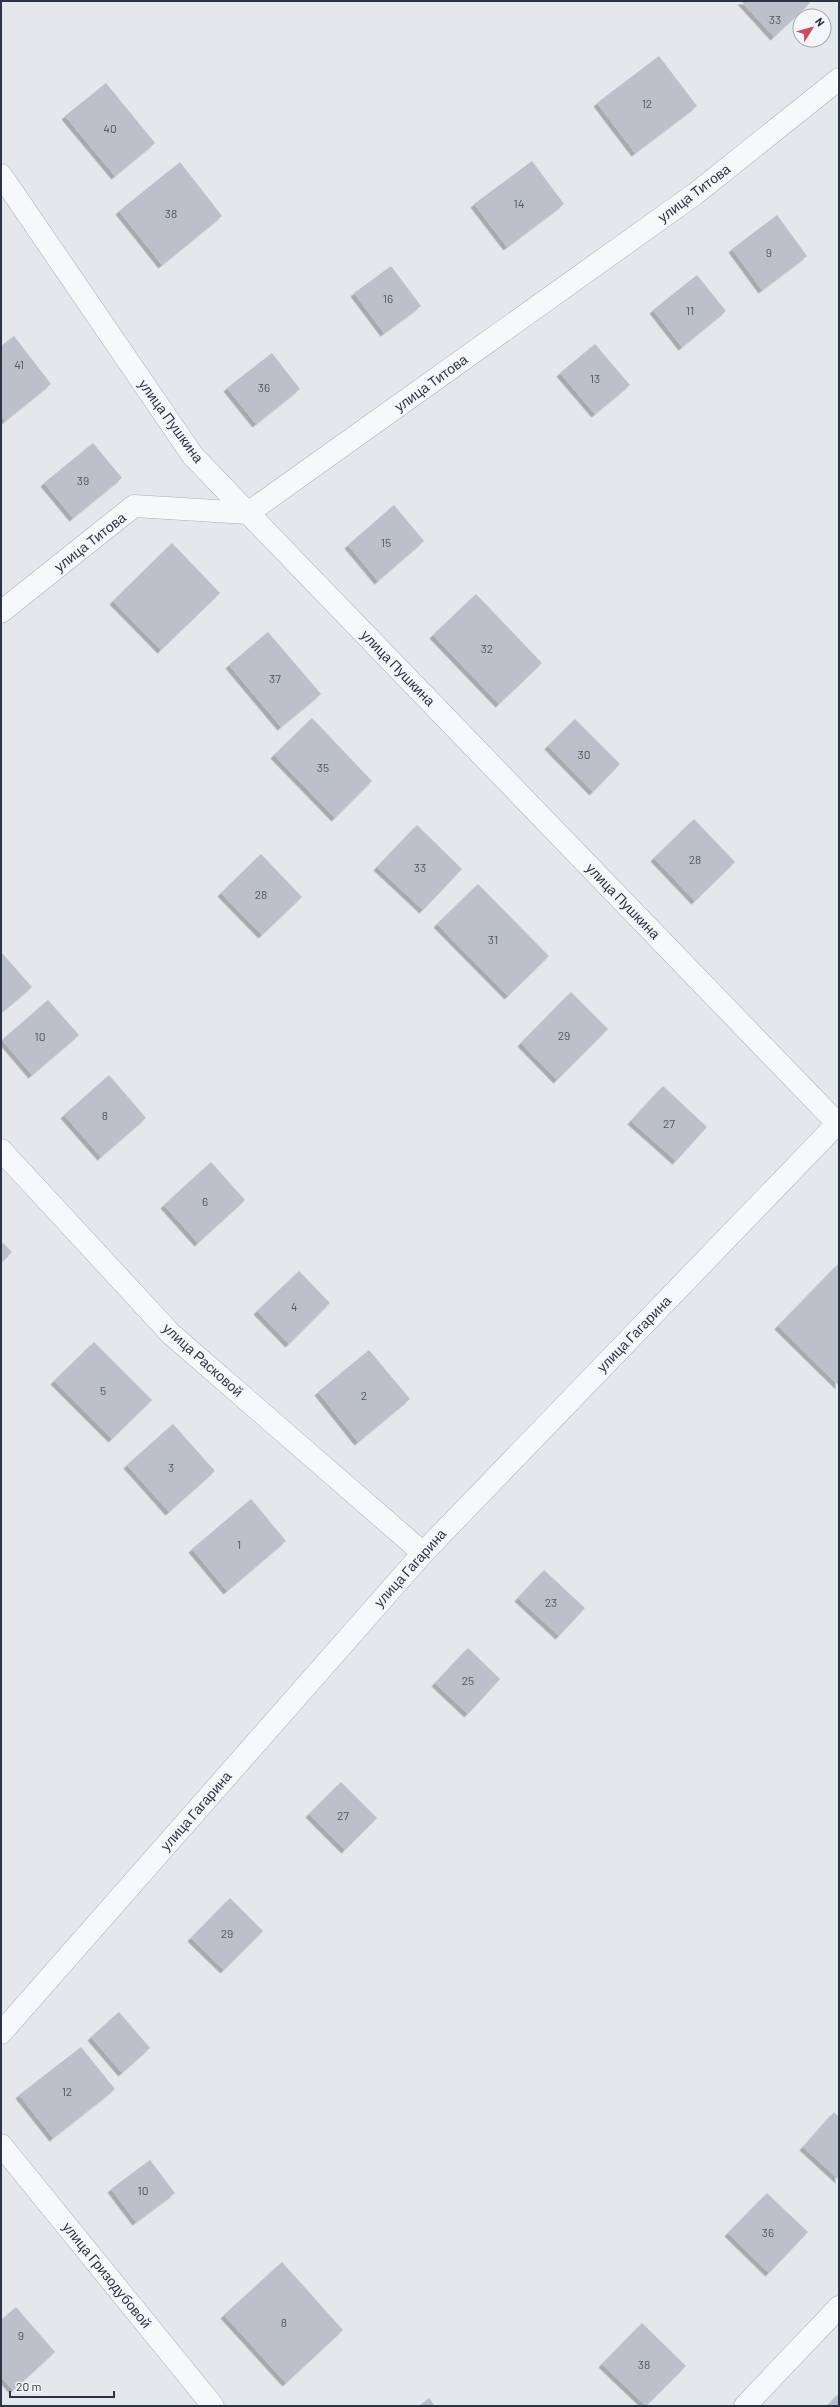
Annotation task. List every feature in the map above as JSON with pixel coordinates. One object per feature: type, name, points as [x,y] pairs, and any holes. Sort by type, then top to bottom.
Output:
[{"type":"street","name":"улица Титова","points":[[1,612],[134,506],[248,514],[695,194],[839,79]]},
{"type":"street","name":"улица Пушкина","points":[[1,175],[193,456],[838,1124]]},
{"type":"street","name":"улица Гагарина","points":[[1,2033],[423,1553],[838,1124]]},
{"type":"street","name":"улица Расковой","points":[[1,1150],[171,1334],[423,1553]]},
{"type":"street","name":"улица Гризодубовой","points":[[1,2145],[213,2406]]},
{"type":"street","points":[[745,2406],[839,2307]]},
{"type":"building","points":[[741,1],[808,1],[810,3],[805,8],[792,8],[792,20],[774,37]]},
{"type":"building","points":[[659,56],[697,106],[635,153],[597,103]]},
{"type":"building","points":[[106,83],[155,143],[115,176],[65,116]]},
{"type":"building","points":[[532,161],[564,204],[507,247],[474,204]]},
{"type":"building","points":[[180,162],[222,216],[162,265],[119,211]]},
{"type":"building","points":[[777,215],[807,256],[762,290],[732,249]]},
{"type":"building","points":[[391,266],[421,306],[384,333],[354,293]]},
{"type":"building","points":[[697,275],[726,311],[682,347],[653,310]]},
{"type":"building","points":[[14,336],[51,384],[5,421],[1,416],[1,346]]},
{"type":"building","points":[[595,344],[630,385],[595,414],[560,373]]},
{"type":"building","points":[[272,353],[300,389],[256,424],[227,388]]},
{"type":"building","points":[[93,443],[122,478],[73,518],[44,483]]},
{"type":"building","points":[[394,505],[424,541],[378,581],[348,545]]},
{"type":"building","points":[[172,543],[220,593],[161,650],[113,601]]},
{"type":"building","points":[[476,594],[542,663],[499,704],[433,635]]},
{"type":"building","points":[[268,632],[321,694],[281,727],[229,665]]},
{"type":"building","points":[[312,718],[372,781],[335,818],[274,755]]},
{"type":"building","points":[[575,719],[620,764],[593,792],[548,746]]},
{"type":"building","points":[[694,819],[735,862],[695,901],[654,858]]},
{"type":"building","points":[[417,825],[462,869],[423,910],[377,867]]},
{"type":"building","points":[[261,854],[302,897],[262,935],[221,893]]},
{"type":"building","points":[[478,884],[549,956],[508,996],[437,924]]},
{"type":"building","points":[[1,952],[32,987],[1,1013]]},
{"type":"building","points":[[571,992],[608,1029],[557,1080],[521,1043]]},
{"type":"building","points":[[48,1000],[79,1035],[32,1075],[2,1040]]},
{"type":"building","points":[[109,1075],[146,1118],[101,1157],[64,1115]]},
{"type":"building","points":[[663,1086],[707,1127],[676,1161],[631,1121]]},
{"type":"building","points":[[211,1162],[245,1200],[198,1243],[164,1205]]},
{"type":"building","points":[[1,1241],[12,1252],[1,1263]]},
{"type":"building","points":[[839,1263],[839,1386],[778,1326]]},
{"type":"building","points":[[299,1271],[330,1303],[289,1344],[257,1311]]},
{"type":"building","points":[[94,1342],[152,1400],[112,1439],[54,1381]]},
{"type":"building","points":[[369,1350],[410,1399],[358,1442],[318,1392]]},
{"type":"building","points":[[173,1424],[215,1471],[169,1512],[127,1465]]},
{"type":"building","points":[[251,1499],[286,1541],[227,1591],[192,1549]]},
{"type":"building","points":[[544,1570],[585,1608],[559,1636],[518,1598]]},
{"type":"building","points":[[468,1648],[500,1679],[468,1714],[435,1683]]},
{"type":"building","points":[[341,1782],[377,1818],[345,1850],[309,1814]]},
{"type":"building","points":[[230,1898],[263,1931],[224,1970],[191,1938]]},
{"type":"building","points":[[119,2012],[150,2048],[122,2073],[91,2037]]},
{"type":"building","points":[[81,2047],[115,2089],[53,2138],[19,2095]]},
{"type":"building","points":[[834,2112],[839,2117],[839,2180],[803,2147]]},
{"type":"building","points":[[150,2160],[175,2193],[136,2222],[111,2189]]},
{"type":"building","points":[[767,2193],[808,2232],[769,2273],[728,2233]]},
{"type":"building","points":[[282,2262],[343,2330],[286,2383],[224,2315]]},
{"type":"building","points":[[16,2307],[55,2352],[13,2390],[1,2377],[1,2320]]},
{"type":"building","points":[[642,2323],[686,2366],[646,2406],[602,2364]]},
{"type":"building","points":[[839,2393],[839,2406],[827,2406]]},
{"type":"building","points":[[429,2398],[435,2406],[419,2406]]}]
